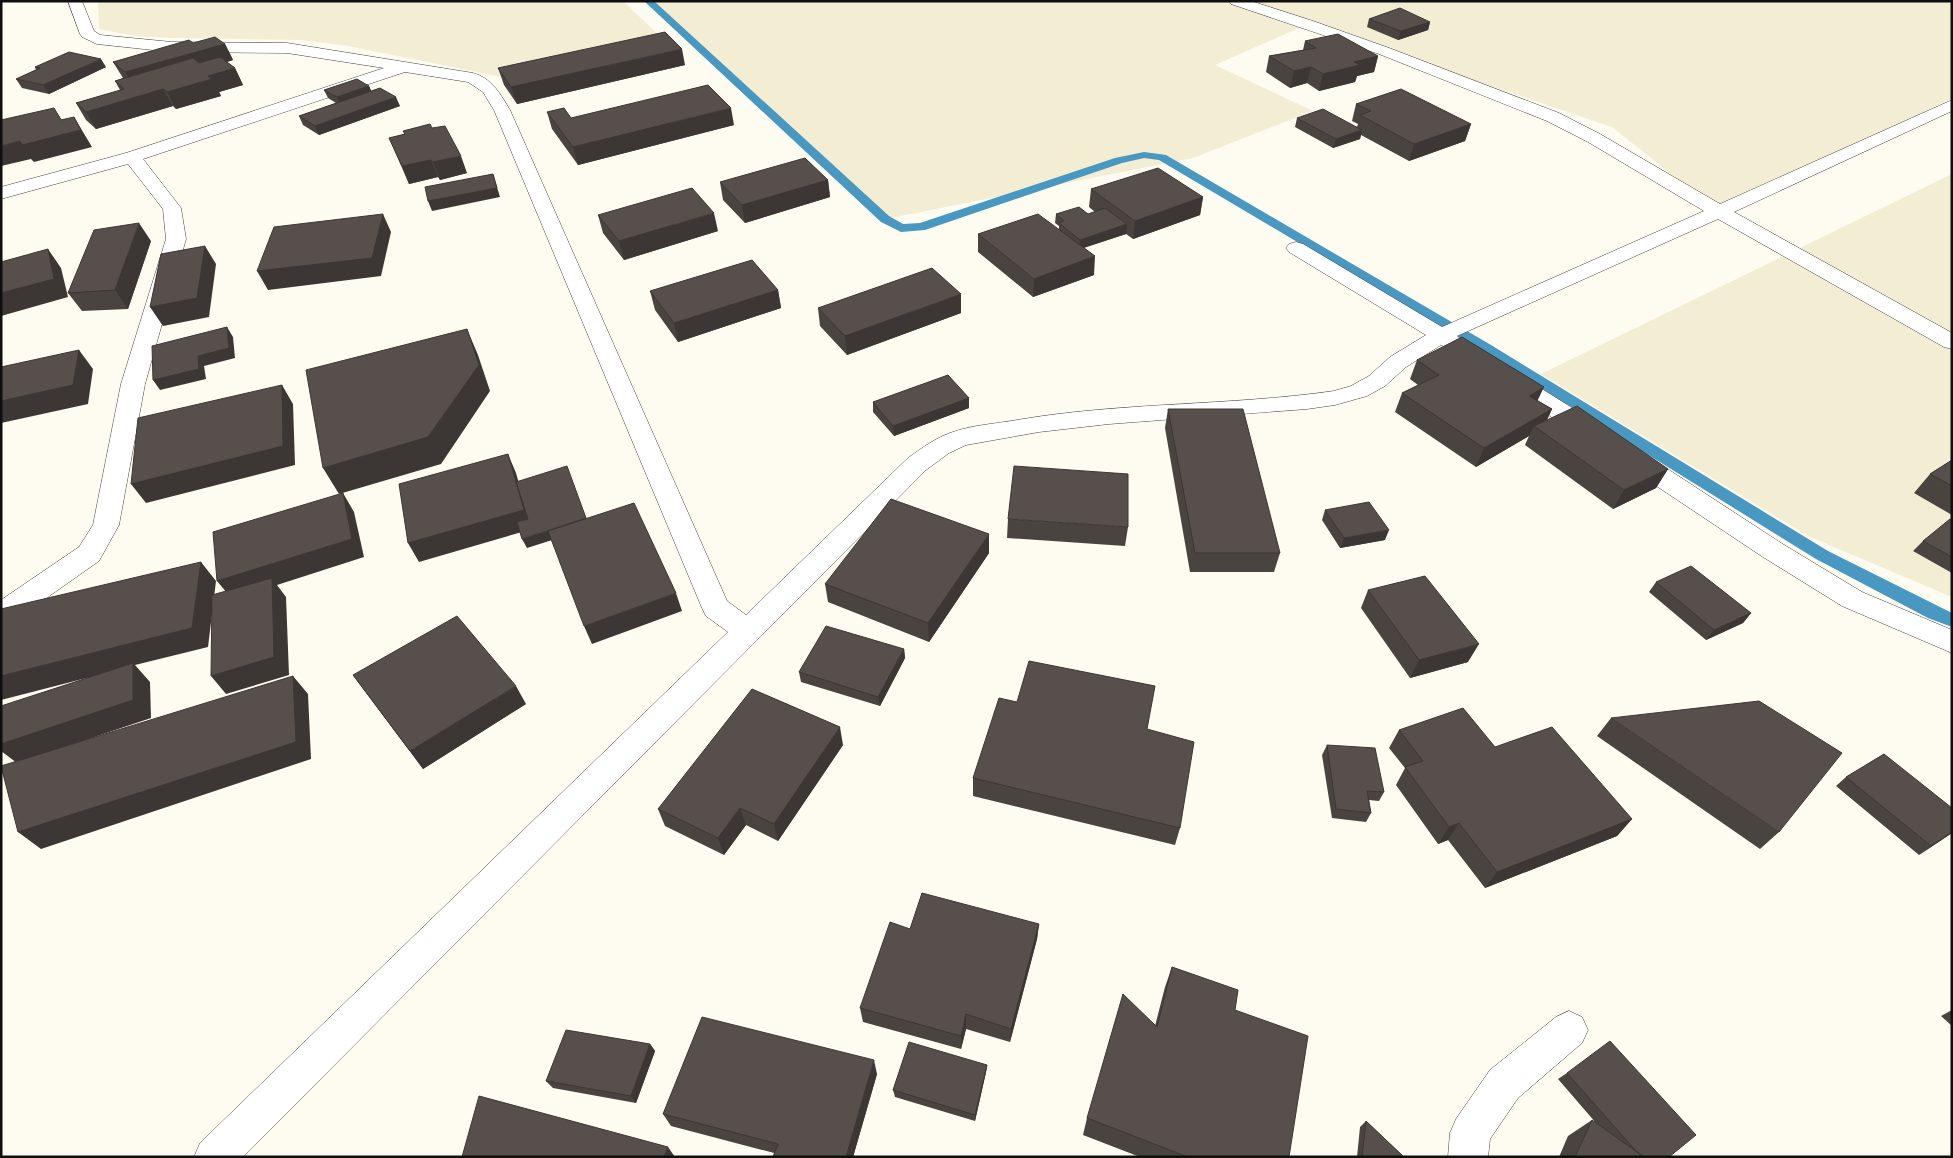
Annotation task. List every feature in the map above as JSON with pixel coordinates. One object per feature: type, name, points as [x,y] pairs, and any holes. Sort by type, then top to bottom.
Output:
[{"type":"street","points":[[75,1],[87,34],[97,39],[172,47],[287,48],[473,78],[489,90],[502,110],[716,608],[748,632]]},
{"type":"street","points":[[1236,1],[1384,51],[1553,117],[1594,138],[1719,212],[1952,342]]},
{"type":"street","points":[[1,193],[132,158],[404,67]]},
{"type":"street","points":[[214,1157],[917,464],[940,447],[960,438],[1039,424],[1108,416],[1308,402],[1335,398],[1359,391],[1377,381],[1398,362],[1441,336],[1719,212],[1952,105]]},
{"type":"street","points":[[1,614],[90,554],[106,525],[133,384],[176,239],[172,208],[132,158]]},
{"type":"street","points":[[1296,248],[1478,358],[1772,550],[1852,599],[1952,642]]},
{"type":"street","points":[[1468,1157],[1470,1133],[1504,1084],[1568,1030]]},
{"type":"shaded area","points":[[98,1],[623,1],[666,42],[511,79],[348,46],[301,40],[134,36],[99,29]]},
{"type":"shaded area","points":[[648,1],[1952,1],[1952,98],[1719,212],[1612,127],[1308,24],[1215,65],[1313,111],[1193,158],[885,219]]},
{"type":"shaded area","points":[[1952,174],[1952,597],[1808,536],[1541,374]]},
{"type":"building","points":[[1400,8],[1430,22],[1401,31],[1369,19]]},
{"type":"building","points":[[665,32],[682,49],[511,87],[498,68]]},
{"type":"building","points":[[1338,34],[1378,56],[1354,62],[1360,65],[1323,74],[1311,67],[1294,71],[1269,56],[1316,48],[1305,41]]},
{"type":"building","points":[[215,37],[225,44],[125,72],[113,62],[189,40],[193,43]]},
{"type":"building","points":[[69,52],[101,59],[43,85],[16,79],[40,68],[35,67]]},
{"type":"building","points":[[220,57],[235,68],[208,76],[212,79],[167,92],[163,89],[86,112],[76,103],[124,89],[115,81],[193,58],[199,63]]},
{"type":"building","points":[[357,79],[369,86],[337,97],[324,90]]},
{"type":"building","points":[[708,85],[731,108],[573,147],[547,112],[564,108],[571,118]]},
{"type":"building","points":[[380,88],[396,97],[315,126],[299,116]]},
{"type":"building","points":[[1401,89],[1471,124],[1414,144],[1360,115],[1371,111],[1356,104]]},
{"type":"building","points":[[54,108],[61,120],[74,117],[81,130],[22,145],[20,141],[1,146],[1,120]]},
{"type":"building","points":[[1323,109],[1362,130],[1336,139],[1297,118]]},
{"type":"building","points":[[430,124],[432,128],[445,126],[461,156],[402,166],[389,138],[405,134],[403,131]]},
{"type":"building","points":[[805,158],[828,180],[742,205],[720,182]]},
{"type":"building","points":[[1158,168],[1203,197],[1135,221],[1091,189]]},
{"type":"building","points":[[493,174],[497,188],[428,201],[425,187]]},
{"type":"building","points":[[692,188],[714,213],[619,241],[598,215]]},
{"type":"building","points":[[1079,207],[1088,214],[1105,208],[1127,224],[1080,240],[1059,223],[1064,221],[1056,214]]},
{"type":"building","points":[[383,214],[372,258],[257,271],[274,227]]},
{"type":"building","points":[[1038,214],[1095,256],[1034,279],[978,234]]},
{"type":"building","points":[[139,223],[115,290],[68,293],[94,230]]},
{"type":"building","points":[[205,246],[197,298],[150,307],[161,254]]},
{"type":"building","points":[[48,249],[54,279],[1,293],[1,262]]},
{"type":"building","points":[[752,260],[778,290],[674,323],[650,291]]},
{"type":"building","points":[[932,268],[961,294],[845,336],[818,308]]},
{"type":"building","points":[[227,327],[229,348],[198,356],[199,369],[153,380],[152,346]]},
{"type":"building","points":[[467,329],[479,365],[428,437],[323,468],[306,370]]},
{"type":"building","points":[[1462,337],[1544,387],[1529,396],[1552,409],[1484,448],[1402,393],[1439,375],[1417,360]]},
{"type":"building","points":[[79,350],[73,385],[1,401],[1,367]]},
{"type":"building","points":[[948,375],[969,398],[893,426],[873,402]]},
{"type":"building","points":[[282,385],[283,446],[131,484],[138,418]]},
{"type":"building","points":[[1577,406],[1668,469],[1624,490],[1534,426]]},
{"type":"building","points":[[1168,409],[1243,409],[1280,553],[1195,553]]},
{"type":"building","points":[[508,454],[524,510],[408,543],[399,484]]},
{"type":"building","points":[[1952,460],[1952,486],[1930,474]]},
{"type":"building","points":[[567,466],[586,518],[522,539],[517,522],[528,519],[516,482]]},
{"type":"building","points":[[1014,466],[1128,474],[1128,527],[1008,519]]},
{"type":"building","points":[[343,493],[352,539],[217,581],[213,532]]},
{"type":"building","points":[[891,499],[989,534],[928,623],[825,584]]},
{"type":"building","points":[[1369,502],[1389,530],[1344,538],[1325,510]]},
{"type":"building","points":[[634,503],[676,593],[584,626],[548,531]]},
{"type":"building","points":[[1950,519],[1952,520],[1952,557],[1923,541]]},
{"type":"building","points":[[201,562],[192,628],[1,676],[1,609]]},
{"type":"building","points":[[1691,566],[1751,613],[1714,630],[1656,582]]},
{"type":"building","points":[[1425,576],[1479,644],[1419,660],[1368,590]]},
{"type":"building","points":[[272,578],[274,657],[211,676],[212,595]]},
{"type":"building","points":[[457,616],[516,686],[410,751],[353,675]]},
{"type":"building","points":[[826,626],[904,649],[878,697],[799,672]]},
{"type":"building","points":[[1029,661],[1155,686],[1147,729],[1194,742],[1180,828],[973,778],[999,698],[1017,702]]},
{"type":"building","points":[[133,663],[133,700],[1,744],[1,706]]},
{"type":"building","points":[[293,676],[296,742],[18,832],[1,766]]},
{"type":"building","points":[[752,689],[840,727],[774,824],[740,808],[718,838],[658,809]]},
{"type":"building","points":[[1759,701],[1842,753],[1779,832],[1611,718]]},
{"type":"building","points":[[1463,708],[1495,747],[1552,727],[1632,819],[1497,872],[1459,823],[1449,827],[1405,767],[1423,761],[1399,730]]},
{"type":"building","points":[[1327,745],[1375,748],[1384,792],[1367,791],[1371,813],[1336,809]]},
{"type":"building","points":[[1884,754],[1952,808],[1952,832],[1931,846],[1846,777]]},
{"type":"building","points":[[922,893],[1039,924],[1011,1029],[966,1014],[961,1036],[860,1008],[890,922],[910,929]]},
{"type":"building","points":[[1172,967],[1238,990],[1235,1010],[1308,1036],[1289,1157],[1188,1157],[1087,1118],[1123,994],[1157,1027]]},
{"type":"building","points":[[702,1017],[874,1060],[846,1157],[773,1157],[778,1144],[663,1114]]},
{"type":"building","points":[[566,1030],[650,1044],[631,1096],[546,1081]]},
{"type":"building","points":[[1610,1041],[1696,1135],[1669,1157],[1644,1157],[1635,1150],[1567,1073]]},
{"type":"building","points":[[909,1042],[987,1065],[975,1115],[893,1090]]},
{"type":"building","points":[[479,1096],[668,1147],[664,1157],[462,1157]]},
{"type":"building","points":[[1592,1120],[1644,1157],[1575,1157]]},
{"type":"building","points":[[1366,1121],[1404,1157],[1362,1157]]},
{"type":"waterway","points":[[648,1],[885,219],[901,228],[921,227],[1119,160],[1144,155],[1162,157],[1486,348],[1822,555],[1934,613],[1952,620]]}]
